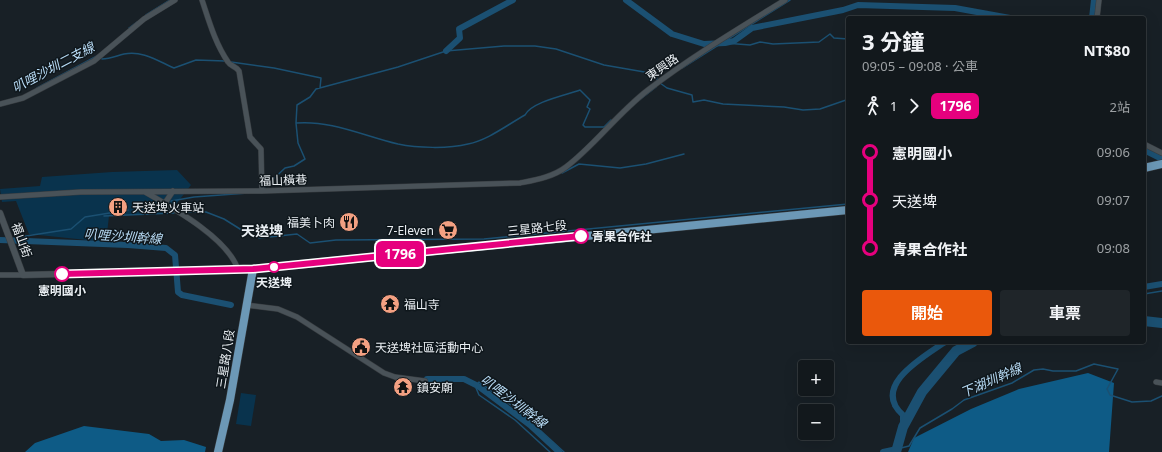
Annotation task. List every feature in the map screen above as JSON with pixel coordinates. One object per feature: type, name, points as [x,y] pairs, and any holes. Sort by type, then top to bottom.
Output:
[{"type":"main road","points":[[1146,168],[1162,164]]},
{"type":"main road","name":"三星路七段","points":[[253,269],[846,210]]},
{"type":"main road","name":"三星路八段","points":[[218,452],[230,400],[253,269]]},
{"type":"street","points":[[0,104],[23,98],[94,61],[144,19],[174,0]]},
{"type":"street","points":[[202,0],[212,31],[228,64],[237,68],[239,71],[250,137],[261,149],[262,191]]},
{"type":"street","name":"東興路","points":[[565,168],[618,116],[646,92],[721,40],[785,0]]},
{"type":"street","points":[[1097,16],[1099,0]]},
{"type":"street","points":[[1146,145],[1162,153]]},
{"type":"street","name":"福山橫巷","points":[[0,197],[81,192],[262,191],[520,183],[546,176],[565,168]]},
{"type":"street","points":[[165,203],[173,191]]},
{"type":"street","points":[[144,192],[182,212],[226,250],[234,259],[238,270],[253,269]]},
{"type":"street","name":"福山街","points":[[0,213],[23,275]]},
{"type":"street","name":"福山街","points":[[0,275],[238,270]]},
{"type":"street","points":[[246,305],[278,309],[297,317],[384,373],[395,377],[425,381]]},
{"type":"street","points":[[1156,382],[1162,383]]},
{"type":"shaded area","points":[[177,170],[191,185],[170,212],[109,216],[106,242],[29,234],[16,201],[2,202],[0,189],[40,186],[42,177],[112,172]],"holes":[[[112,201],[124,201],[124,213],[112,213]]]},
{"type":"shaded area","points":[[1088,373],[1114,383],[1109,452],[908,452],[914,438],[971,409],[1019,389]]},
{"type":"shaded area","points":[[241,393],[256,395],[251,426],[236,424]]},
{"type":"shaded area","points":[[84,426],[149,434],[161,441],[184,440],[206,447],[205,452],[25,452],[35,443]]},
{"type":"waterway","name":"叭哩沙圳二支線","points":[[146,15],[170,0]]},
{"type":"waterway","points":[[446,51],[460,38],[459,29],[513,0]]},
{"type":"waterway","points":[[626,0],[672,34],[704,44],[734,41],[752,28],[843,10],[858,5],[955,8],[999,16]]},
{"type":"waterway","points":[[682,68],[790,0]]},
{"type":"waterway","points":[[1092,16],[1094,0]]},
{"type":"waterway","name":"叭哩沙圳二支線","points":[[129,28],[137,22]]},
{"type":"waterway","points":[[725,43],[750,45],[760,42],[773,44],[819,42],[830,34],[834,38],[846,39]]},
{"type":"waterway","points":[[296,123],[297,105],[310,97],[316,89],[398,67],[446,51],[504,46],[535,46],[556,49],[604,65],[656,74],[657,80]]},
{"type":"waterway","points":[[102,59],[131,53],[150,57],[174,68],[196,60],[225,61]]},
{"type":"waterway","name":"叭哩沙圳二支線","points":[[37,88],[97,56]]},
{"type":"waterway","points":[[231,62],[274,68],[321,78],[320,88]]},
{"type":"waterway","points":[[660,83],[667,88],[692,95],[693,102],[704,100],[723,104],[784,107],[803,110],[820,109],[846,100]]},
{"type":"waterway","points":[[637,101],[656,87]]},
{"type":"waterway","points":[[264,188],[285,168],[294,166],[305,159],[298,143],[296,123],[335,126],[398,144],[423,147],[460,146],[483,139],[497,132],[525,115],[534,106],[580,90],[590,100],[587,107],[590,109],[583,125],[585,127],[604,127],[611,120]]},
{"type":"waterway","points":[[1146,151],[1162,159]]},
{"type":"waterway","points":[[562,173],[579,164],[620,168],[646,164],[684,154]]},
{"type":"waterway","points":[[171,201],[194,197],[248,193]]},
{"type":"waterway","points":[[187,212],[206,212],[224,219],[248,234],[260,238],[297,234],[310,243],[336,240],[484,239],[846,204]]},
{"type":"waterway","points":[[18,240],[26,236],[71,229],[85,217],[128,210]]},
{"type":"waterway","points":[[104,216],[174,213]]},
{"type":"waterway","name":"叭哩沙圳幹線","points":[[0,240],[166,248],[175,255],[178,292],[182,295],[231,305]]},
{"type":"waterway","points":[[1146,287],[1162,284]]},
{"type":"waterway","points":[[1146,294],[1162,291]]},
{"type":"waterway","points":[[1146,321],[1162,323]]},
{"type":"waterway","points":[[903,427],[903,415],[895,404],[893,393],[897,383],[904,373],[914,364],[942,344]]},
{"type":"waterway","points":[[896,452],[903,427],[922,392],[956,351],[969,344]]},
{"type":"waterway","name":"下湖圳幹線","points":[[897,449],[909,446],[920,428],[964,400],[1012,383],[1034,370],[1043,369],[1053,371],[1076,371],[1094,364],[1118,369],[1107,389],[1110,395],[1132,402],[1151,401],[1162,396]]},
{"type":"waterway","name":"叭哩沙圳幹線","points":[[427,379],[464,379],[478,386],[530,425],[559,452]]},
{"type":"waterway","points":[[478,383],[479,382],[518,410],[564,452]]},
{"type":"waterway","points":[[477,386],[476,388],[479,395],[515,420],[550,452]]},
{"type":"waterway","name":"叭哩沙圳幹線","points":[[883,452],[897,449]]},
{"type":"bus line","name":"1796","points":[[62,274],[253,269],[581,236]]},
{"type":"place","name":"天送埤火車站","points":[[118,207]]},
{"type":"place","name":"福美卜肉","points":[[349,222]]},
{"type":"place","name":"7-Eleven","points":[[448,230]]},
{"type":"place","name":"青果合作社","points":[[581,236]]},
{"type":"place","name":"天送埤","points":[[274,267]]},
{"type":"place","name":"憲明國小","points":[[62,274]]},
{"type":"place","name":"福山寺","points":[[390,304]]},
{"type":"place","name":"天送埤社區活動中心","points":[[361,347]]},
{"type":"place","name":"鎮安廟","points":[[403,387]]},
{"type":"district","name":"天送埤","points":[[262,230]]}]
